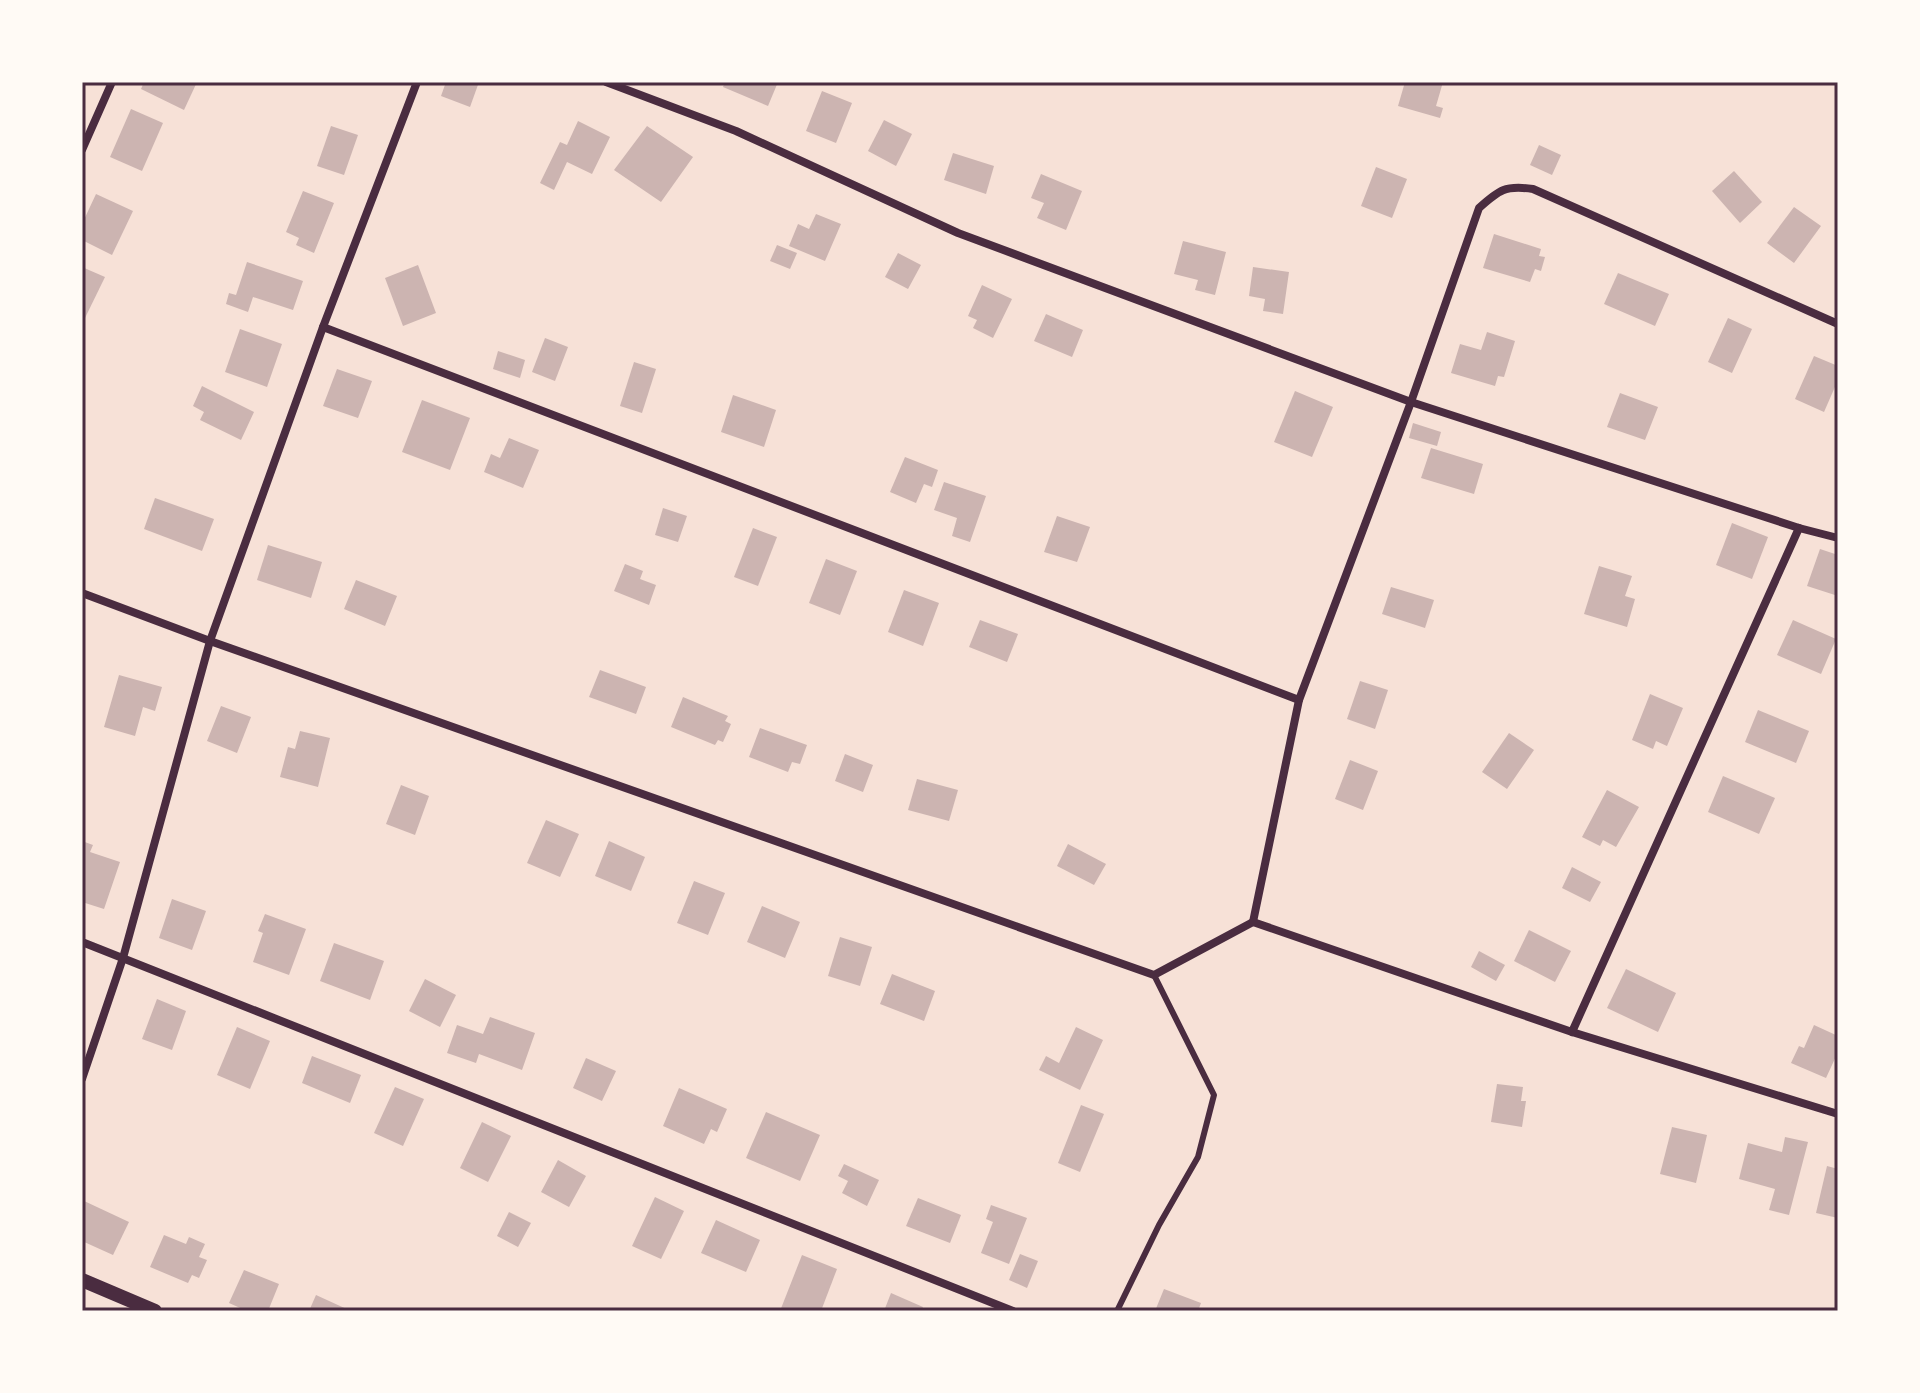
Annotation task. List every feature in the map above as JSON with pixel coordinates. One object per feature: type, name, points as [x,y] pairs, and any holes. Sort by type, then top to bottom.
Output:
[{"type":"street","points":[[82,150],[112,82]]},
{"type":"street","points":[[82,1079],[123,958],[210,641],[323,327],[417,82]]},
{"type":"street","points":[[606,82],[736,131],[958,233],[1411,402],[1838,538]]},
{"type":"street","points":[[1253,922],[1299,700],[1411,402],[1479,208],[1496,193],[1514,186],[1533,189],[1838,324]]},
{"type":"street","points":[[323,327],[1299,700]]},
{"type":"street","points":[[1572,1032],[1799,528]]},
{"type":"street","points":[[82,593],[1154,975],[1253,922],[1572,1032],[1838,1114]]},
{"type":"street","points":[[82,942],[1013,1311]]},
{"type":"street","points":[[82,1280],[155,1311]]},
{"type":"lane","points":[[1117,1311],[1159,1225],[1198,1157],[1214,1095],[1154,975]]},
{"type":"building","points":[[144,82],[197,82],[184,110],[141,89]]},
{"type":"building","points":[[446,82],[479,82],[470,107],[441,96]]},
{"type":"building","points":[[725,82],[778,82],[768,106],[723,87]]},
{"type":"building","points":[[1405,82],[1443,82],[1436,106],[1443,108],[1440,118],[1398,106]]},
{"type":"building","points":[[822,91],[852,103],[836,143],[806,131]]},
{"type":"building","points":[[131,109],[163,123],[142,171],[110,157]]},
{"type":"building","points":[[884,120],[912,134],[896,166],[868,151]]},
{"type":"building","points":[[578,121],[610,137],[592,174],[567,162],[554,190],[540,183],[560,142],[567,145]]},
{"type":"building","points":[[331,126],[358,135],[344,175],[317,166]]},
{"type":"building","points":[[647,126],[693,157],[661,202],[614,170]]},
{"type":"building","points":[[1539,145],[1561,155],[1552,175],[1530,165]]},
{"type":"building","points":[[953,153],[994,166],[986,194],[944,180]]},
{"type":"building","points":[[1376,167],[1407,179],[1392,218],[1361,206]]},
{"type":"building","points":[[1734,171],[1762,202],[1740,223],[1712,191]]},
{"type":"building","points":[[1041,174],[1082,191],[1066,230],[1037,218],[1044,203],[1031,198]]},
{"type":"building","points":[[303,191],[334,203],[314,253],[296,245],[299,238],[286,232]]},
{"type":"building","points":[[96,194],[133,211],[112,255],[82,240],[82,224]]},
{"type":"building","points":[[1794,207],[1821,226],[1794,263],[1767,243]]},
{"type":"building","points":[[816,214],[841,224],[825,261],[789,246],[798,224],[809,229]]},
{"type":"building","points":[[1494,234],[1541,249],[1539,256],[1545,257],[1541,271],[1535,269],[1530,282],[1483,268]]},
{"type":"building","points":[[1183,241],[1226,252],[1215,295],[1195,290],[1198,280],[1174,274]]},
{"type":"building","points":[[777,245],[797,253],[790,269],[770,261]]},
{"type":"building","points":[[898,253],[921,265],[908,289],[885,277]]},
{"type":"building","points":[[247,262],[303,281],[293,310],[253,297],[248,312],[226,304],[229,293],[236,295]]},
{"type":"building","points":[[418,265],[436,313],[403,326],[385,278]]},
{"type":"building","points":[[82,267],[105,277],[85,318],[82,316]]},
{"type":"building","points":[[1253,267],[1289,272],[1283,314],[1263,311],[1265,299],[1249,296]]},
{"type":"building","points":[[1618,273],[1669,294],[1655,326],[1604,304]]},
{"type":"building","points":[[982,285],[1012,299],[993,338],[973,328],[977,320],[968,316]]},
{"type":"building","points":[[1046,314],[1083,330],[1072,357],[1034,341]]},
{"type":"building","points":[[1728,318],[1752,329],[1732,373],[1708,362]]},
{"type":"building","points":[[240,329],[282,344],[267,387],[225,372]]},
{"type":"building","points":[[1487,332],[1515,341],[1504,377],[1498,376],[1495,386],[1451,373],[1460,344],[1481,350]]},
{"type":"building","points":[[545,338],[568,347],[555,381],[532,372]]},
{"type":"building","points":[[498,351],[525,360],[520,378],[493,369]]},
{"type":"building","points":[[1814,356],[1838,366],[1838,380],[1824,412],[1795,399]]},
{"type":"building","points":[[634,362],[656,369],[642,413],[620,406]]},
{"type":"building","points":[[337,369],[372,381],[358,418],[323,406]]},
{"type":"building","points":[[202,386],[254,412],[241,440],[200,420],[204,412],[193,406]]},
{"type":"building","points":[[1295,391],[1333,407],[1312,457],[1274,442]]},
{"type":"building","points":[[1620,393],[1658,407],[1645,440],[1607,427]]},
{"type":"building","points":[[733,395],[776,410],[764,447],[721,432]]},
{"type":"building","points":[[422,400],[470,418],[450,470],[402,452]]},
{"type":"building","points":[[1413,423],[1441,432],[1437,446],[1409,438]]},
{"type":"building","points":[[509,438],[539,450],[523,488],[484,472],[491,454],[500,458]]},
{"type":"building","points":[[1431,448],[1483,464],[1474,494],[1421,478]]},
{"type":"building","points":[[905,457],[938,470],[932,487],[924,484],[916,503],[890,492]]},
{"type":"building","points":[[944,482],[986,496],[970,542],[952,536],[957,518],[934,510]]},
{"type":"building","points":[[155,498],[214,519],[202,551],[144,529]]},
{"type":"building","points":[[663,508],[687,516],[678,542],[655,535]]},
{"type":"building","points":[[1057,516],[1090,527],[1077,562],[1044,552]]},
{"type":"building","points":[[1732,523],[1768,537],[1752,579],[1716,565]]},
{"type":"building","points":[[753,528],[777,537],[758,586],[734,577]]},
{"type":"building","points":[[268,545],[322,562],[311,598],[257,580]]},
{"type":"building","points":[[1820,549],[1838,555],[1838,596],[1807,586]]},
{"type":"building","points":[[826,559],[857,571],[840,615],[809,603]]},
{"type":"building","points":[[625,564],[643,571],[640,579],[656,585],[649,605],[614,591]]},
{"type":"building","points":[[1599,566],[1632,576],[1625,596],[1635,599],[1627,627],[1584,614]]},
{"type":"building","points":[[356,580],[397,596],[385,626],[344,609]]},
{"type":"building","points":[[1391,587],[1434,600],[1425,628],[1382,614]]},
{"type":"building","points":[[904,590],[939,603],[923,646],[888,632]]},
{"type":"building","points":[[980,620],[1018,634],[1007,662],[969,647]]},
{"type":"building","points":[[1793,620],[1836,639],[1821,674],[1777,655]]},
{"type":"building","points":[[600,670],[646,687],[636,714],[589,697]]},
{"type":"building","points":[[119,675],[162,687],[155,711],[143,707],[135,736],[104,727]]},
{"type":"building","points":[[1360,681],[1388,690],[1375,729],[1347,719]]},
{"type":"building","points":[[1650,694],[1683,708],[1667,746],[1656,741],[1653,749],[1632,740]]},
{"type":"building","points":[[683,697],[728,716],[725,721],[731,724],[723,742],[718,740],[715,745],[671,727]]},
{"type":"building","points":[[221,706],[251,717],[237,753],[207,741]]},
{"type":"building","points":[[1758,710],[1809,731],[1796,763],[1745,742]]},
{"type":"building","points":[[760,728],[807,745],[800,764],[792,762],[788,772],[749,757]]},
{"type":"building","points":[[300,731],[330,738],[318,787],[280,777],[288,747],[295,749]]},
{"type":"building","points":[[1509,733],[1534,750],[1507,789],[1482,772]]},
{"type":"building","points":[[845,754],[873,765],[863,792],[835,781]]},
{"type":"building","points":[[1350,760],[1378,771],[1363,810],[1335,799]]},
{"type":"building","points":[[1723,776],[1775,798],[1759,834],[1708,812]]},
{"type":"building","points":[[917,779],[958,790],[949,821],[908,810]]},
{"type":"building","points":[[401,785],[429,796],[415,835],[386,824]]},
{"type":"building","points":[[1607,790],[1639,807],[1616,847],[1603,840],[1600,846],[1582,837]]},
{"type":"building","points":[[546,820],[579,834],[560,877],[527,863]]},
{"type":"building","points":[[82,841],[93,845],[90,852],[120,862],[104,909],[82,902]]},
{"type":"building","points":[[609,841],[645,857],[631,891],[595,876]]},
{"type":"building","points":[[1068,844],[1106,864],[1094,885],[1057,866]]},
{"type":"building","points":[[1572,867],[1601,882],[1590,902],[1562,888]]},
{"type":"building","points":[[694,881],[725,893],[708,935],[677,923]]},
{"type":"building","points":[[172,899],[206,911],[192,950],[159,938]]},
{"type":"building","points":[[762,906],[800,922],[785,958],[747,942]]},
{"type":"building","points":[[265,914],[306,929],[289,975],[253,962],[263,933],[258,931]]},
{"type":"building","points":[[1529,930],[1571,951],[1555,982],[1514,961]]},
{"type":"building","points":[[840,937],[872,947],[860,986],[828,976]]},
{"type":"building","points":[[334,943],[384,961],[370,1000],[320,981]]},
{"type":"building","points":[[1479,951],[1505,965],[1496,981],[1471,967]]},
{"type":"building","points":[[1626,969],[1676,993],[1658,1032],[1607,1008]]},
{"type":"building","points":[[892,974],[935,991],[924,1021],[880,1004]]},
{"type":"building","points":[[425,979],[456,995],[440,1027],[409,1011]]},
{"type":"building","points":[[157,999],[186,1011],[172,1050],[142,1039]]},
{"type":"building","points":[[490,1017],[535,1033],[522,1070],[479,1054],[476,1063],[447,1053],[457,1025],[483,1034]]},
{"type":"building","points":[[1814,1025],[1838,1036],[1838,1052],[1826,1078],[1791,1063],[1799,1046],[1804,1048]]},
{"type":"building","points":[[237,1027],[270,1041],[250,1089],[217,1075]]},
{"type":"building","points":[[1076,1027],[1103,1040],[1080,1090],[1039,1070],[1046,1056],[1059,1063]]},
{"type":"building","points":[[312,1056],[361,1075],[350,1103],[302,1083]]},
{"type":"building","points":[[586,1058],[616,1071],[602,1101],[573,1088]]},
{"type":"building","points":[[1497,1084],[1523,1087],[1521,1101],[1526,1101],[1522,1127],[1491,1122]]},
{"type":"building","points":[[395,1087],[424,1099],[403,1146],[374,1133]]},
{"type":"building","points":[[679,1088],[727,1109],[717,1132],[711,1129],[704,1144],[663,1126]]},
{"type":"building","points":[[1081,1105],[1104,1114],[1080,1172],[1058,1163]]},
{"type":"building","points":[[766,1112],[820,1135],[800,1181],[746,1158]]},
{"type":"building","points":[[482,1122],[511,1136],[488,1182],[460,1168]]},
{"type":"building","points":[[1672,1127],[1707,1135],[1696,1183],[1660,1174]]},
{"type":"building","points":[[1785,1137],[1808,1142],[1789,1215],[1769,1210],[1775,1189],[1739,1179],[1748,1143],[1782,1152]]},
{"type":"building","points":[[558,1160],[586,1176],[569,1207],[541,1192]]},
{"type":"building","points":[[844,1164],[879,1180],[867,1206],[842,1193],[848,1181],[838,1176]]},
{"type":"building","points":[[1827,1166],[1838,1169],[1838,1218],[1816,1213]]},
{"type":"building","points":[[655,1197],[684,1211],[661,1259],[632,1246]]},
{"type":"building","points":[[918,1198],[961,1215],[950,1243],[906,1226]]},
{"type":"building","points":[[82,1200],[129,1222],[113,1255],[82,1241]]},
{"type":"building","points":[[991,1205],[1027,1218],[1009,1264],[981,1253],[993,1222],[986,1219]]},
{"type":"building","points":[[509,1212],[531,1223],[518,1247],[497,1236]]},
{"type":"building","points":[[716,1220],[760,1240],[746,1272],[701,1253]]},
{"type":"building","points":[[164,1235],[186,1244],[189,1237],[205,1244],[199,1257],[207,1260],[199,1278],[192,1275],[188,1283],[150,1267]]},
{"type":"building","points":[[1020,1254],[1038,1261],[1027,1288],[1009,1280]]},
{"type":"building","points":[[802,1255],[837,1269],[821,1311],[780,1311]]},
{"type":"building","points":[[244,1270],[279,1284],[268,1311],[247,1311],[229,1303]]},
{"type":"building","points":[[1164,1289],[1201,1303],[1198,1311],[1155,1311]]},
{"type":"building","points":[[891,1293],[923,1307],[921,1311],[884,1311]]},
{"type":"building","points":[[316,1295],[351,1311],[309,1311]]}]
